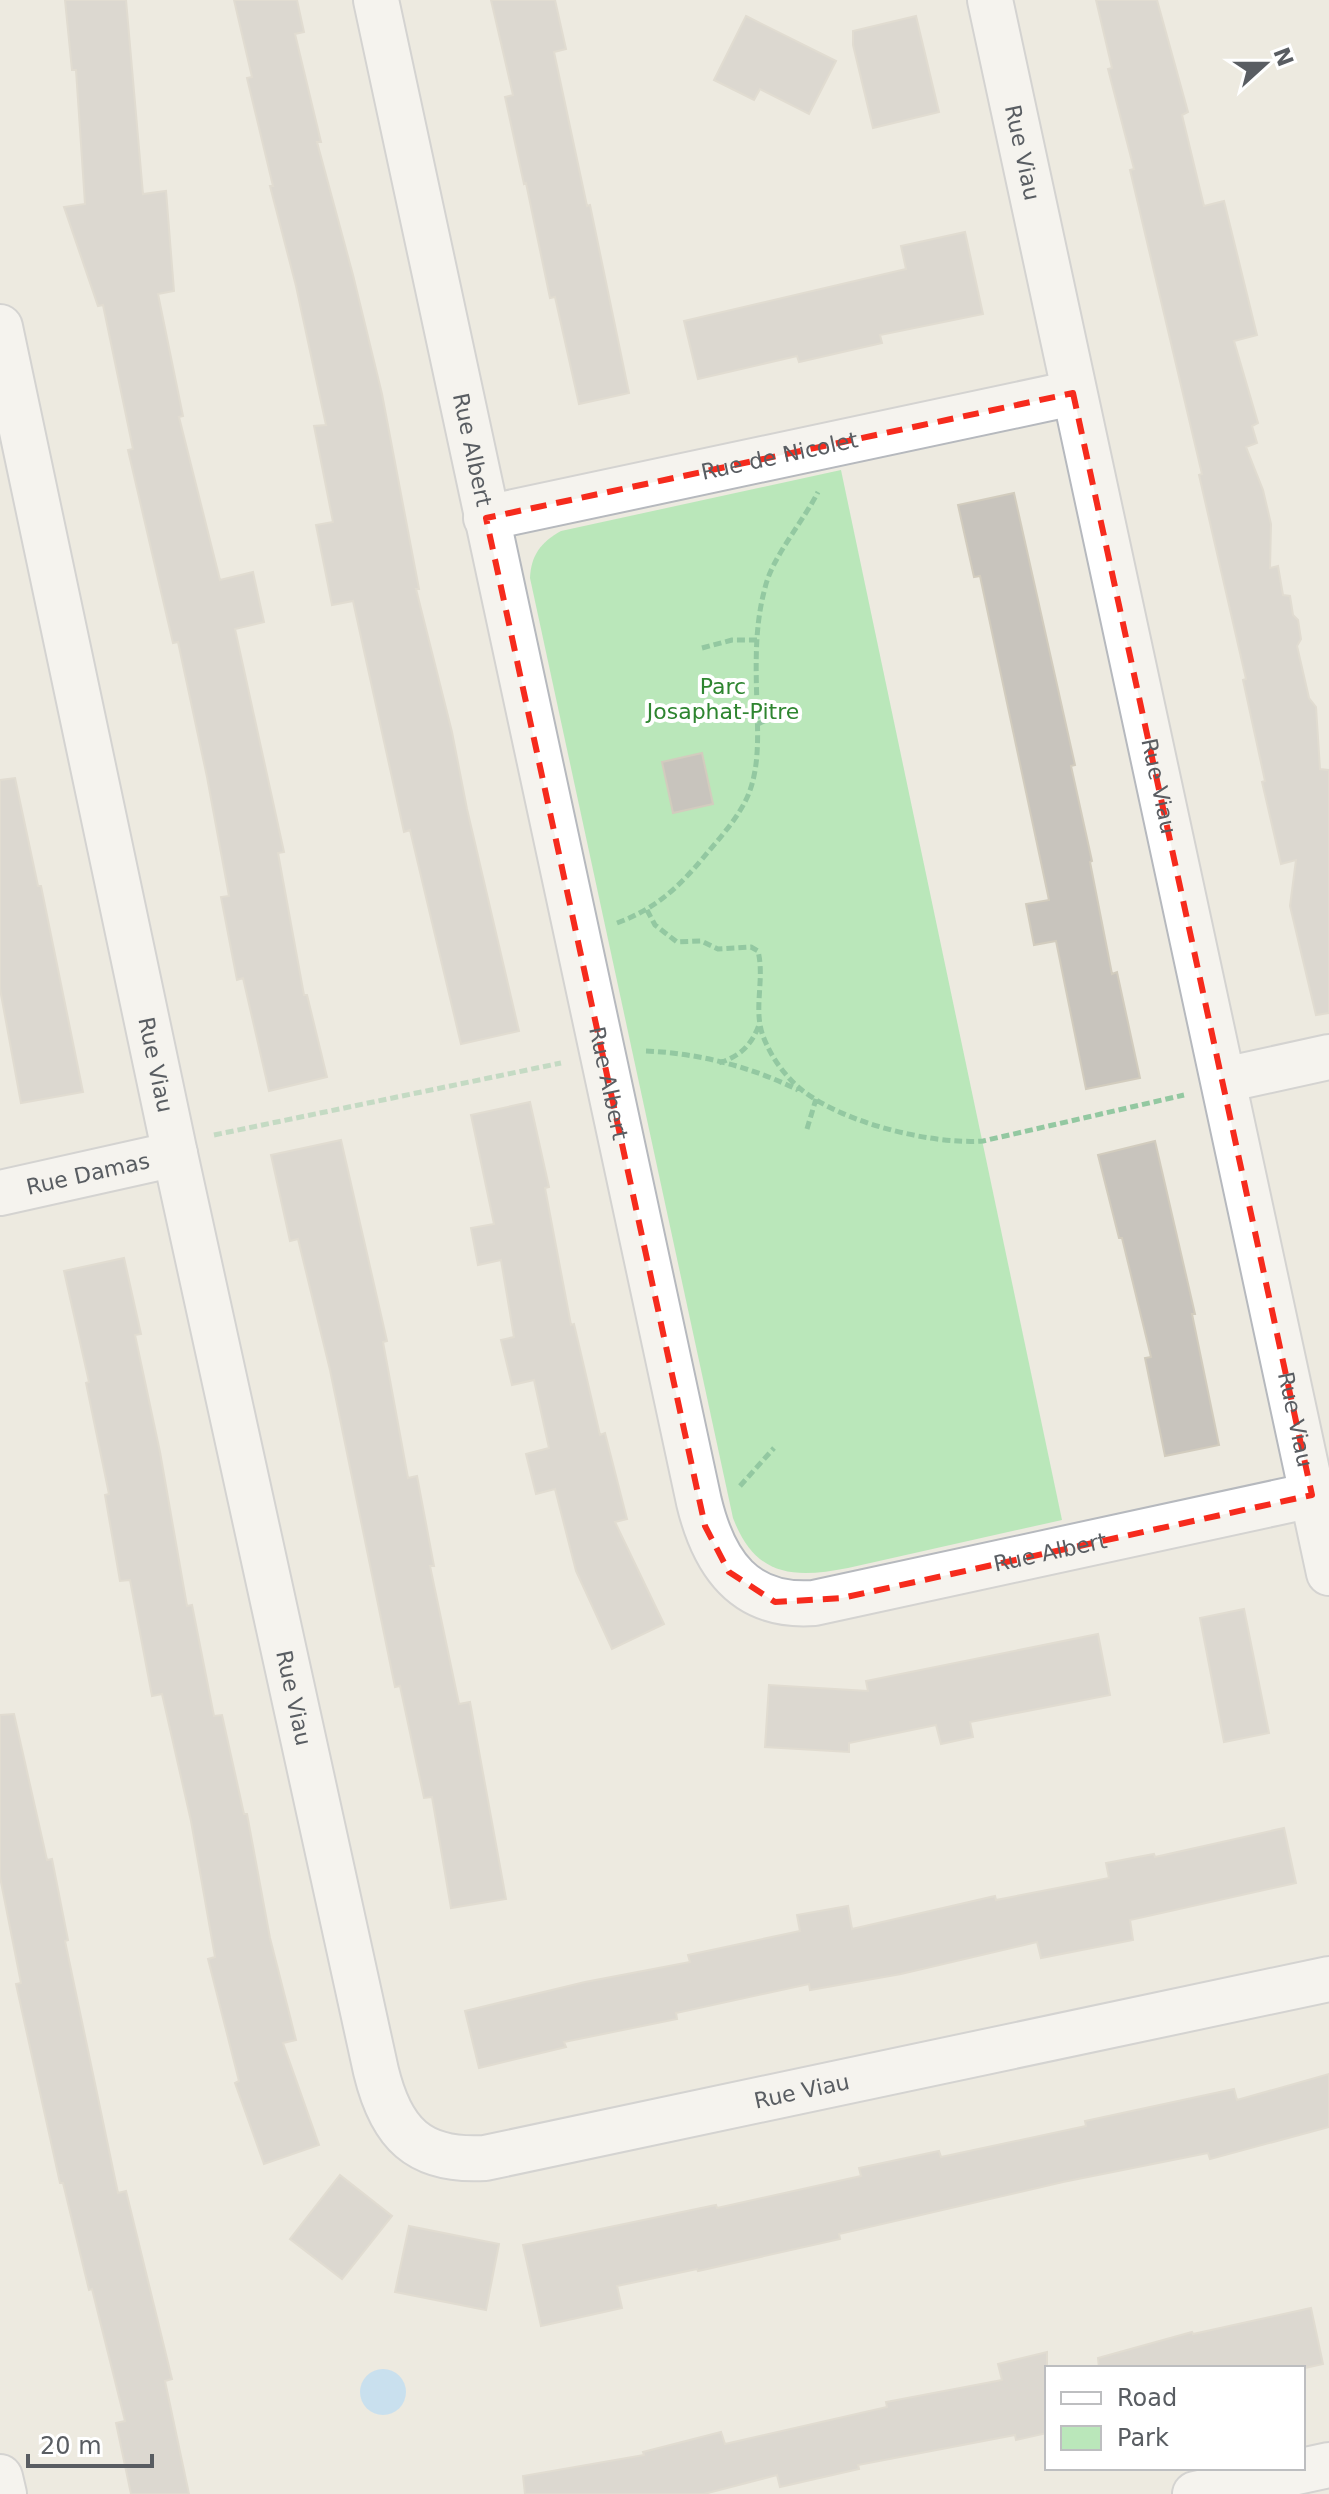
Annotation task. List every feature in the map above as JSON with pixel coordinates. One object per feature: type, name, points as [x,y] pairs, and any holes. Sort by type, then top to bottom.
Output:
[{"type":"street","name":"Rue Albert","points":[[376,0],[702,1514],[710,1541],[729,1572],[775,1602],[792,1605],[814,1603],[1312,1495]]},
{"type":"street","name":"Rue Viau","points":[[990,0],[1073,393],[1209,1086],[1329,1573]]},
{"type":"street","name":"Rue Viau","points":[[0,327],[190,1146],[381,2092],[400,2130],[421,2148],[435,2155],[469,2159],[503,2155],[1329,1979]]},
{"type":"street","name":"Rue de Nicolet","points":[[486,518],[1073,393]]},
{"type":"street","points":[[1209,1086],[1329,1057]]},
{"type":"street","name":"Rue Damas","points":[[0,1193],[190,1146]]},
{"type":"street","points":[[1195,2494],[1329,2465]]},
{"type":"street","points":[[0,2477],[4,2494]]},
{"type":"path","points":[[605,928],[647,910],[661,900],[697,865],[748,796],[755,772],[757,640],[765,585],[822,485]]},
{"type":"path","points":[[702,648],[732,640],[757,640]]},
{"type":"path","points":[[757,725],[793,707]]},
{"type":"path","points":[[647,910],[655,925],[677,942],[701,941],[718,949],[751,947],[758,951],[761,965],[760,1023],[773,1057],[806,1093]]},
{"type":"path","points":[[718,1063],[747,1048],[760,1023]]},
{"type":"path","points":[[633,1051],[692,1055],[769,1076],[875,1126],[915,1135],[973,1142],[1209,1086]]},
{"type":"path","points":[[190,1146],[574,1060]]},
{"type":"path","points":[[807,1129],[816,1099]]},
{"type":"highlighted area","points":[[1073,393],[1312,1495],[842,1598],[775,1602],[729,1572],[705,1526],[486,518]]},
{"type":"green space","name":"Parc Josaphat-Pitre","points":[[841,470],[1062,1520],[848,1568],[810,1573],[778,1569],[764,1562],[752,1552],[733,1518],[530,578],[532,562],[538,550],[561,531]]},
{"type":"water","points":[[383,2369],[400,2375],[406,2392],[400,2409],[383,2415],[366,2409],[360,2392],[366,2375]]},
{"type":"building","points":[[65,0],[126,0],[143,194],[166,191],[174,291],[158,294],[183,416],[179,417],[220,580],[253,572],[264,622],[235,629],[284,852],[278,853],[304,995],[307,995],[327,1077],[269,1091],[243,978],[237,980],[221,897],[229,896],[207,777],[178,642],[173,643],[128,450],[133,449],[103,305],[98,306],[64,207],[85,204],[76,70],[72,70]]},
{"type":"building","points":[[234,0],[297,0],[304,32],[295,34],[321,142],[317,142],[382,394],[419,589],[416,589],[452,732],[519,1031],[461,1044],[410,830],[404,832],[353,601],[332,605],[316,525],[333,522],[314,426],[326,425],[296,286],[270,186],[273,186],[247,78],[252,77]]},
{"type":"building","points":[[491,0],[555,0],[566,49],[554,52],[629,393],[579,404],[555,297],[550,298],[505,97],[513,95]]},
{"type":"building","points":[[1096,0],[1157,0],[1188,112],[1182,115],[1204,206],[1224,201],[1257,335],[1234,341],[1258,423],[1252,426],[1257,443],[1246,447],[1263,490],[1271,524],[1270,568],[1278,566],[1283,595],[1290,596],[1293,615],[1298,620],[1301,639],[1297,646],[1309,698],[1316,707],[1320,769],[1329,770],[1329,1013],[1316,1015],[1290,906],[1296,860],[1281,864],[1262,782],[1265,781],[1243,680],[1246,679],[1199,475],[1202,474],[1130,170],[1134,169],[1108,69],[1112,68]]},
{"type":"building","points":[[746,16],[836,61],[809,114],[760,89],[754,100],[714,80]]},
{"type":"building","points":[[916,16],[939,112],[873,128],[853,45],[853,31]]},
{"type":"building","points":[[965,232],[983,314],[880,335],[882,343],[799,362],[797,356],[698,379],[684,321],[906,269],[901,246]]},
{"type":"building","points":[[1014,493],[1075,765],[1071,766],[1112,974],[1117,972],[1140,1078],[1086,1089],[1056,941],[1034,945],[1026,904],[1049,900],[980,576],[974,577],[958,505]]},
{"type":"building","points":[[702,753],[713,804],[673,813],[662,762]]},
{"type":"building","points":[[15,778],[38,886],[41,886],[83,1092],[21,1103],[0,989],[0,780]]},
{"type":"building","points":[[530,1102],[549,1187],[545,1188],[571,1325],[574,1324],[600,1435],[605,1433],[627,1519],[615,1522],[664,1624],[612,1649],[576,1571],[555,1489],[536,1494],[526,1454],[549,1448],[534,1380],[512,1385],[501,1340],[514,1337],[501,1260],[478,1265],[471,1228],[494,1224],[471,1115]]},
{"type":"building","points":[[341,1140],[387,1341],[383,1342],[408,1478],[417,1476],[434,1566],[430,1566],[459,1704],[470,1702],[506,1899],[451,1908],[432,1797],[424,1798],[400,1686],[395,1687],[330,1370],[298,1239],[290,1241],[271,1155]]},
{"type":"building","points":[[1155,1141],[1195,1314],[1192,1314],[1219,1445],[1165,1456],[1145,1358],[1151,1357],[1098,1155]]},
{"type":"building","points":[[124,1258],[141,1334],[135,1335],[160,1452],[187,1606],[192,1605],[214,1716],[222,1715],[244,1814],[247,1814],[270,1938],[296,2040],[283,2043],[319,2145],[264,2164],[235,2083],[239,2081],[208,1959],[215,1957],[191,1821],[162,1694],[152,1696],[130,1580],[120,1581],[105,1495],[109,1494],[86,1383],[89,1382],[64,1271]]},
{"type":"building","points":[[1244,1609],[1269,1733],[1224,1742],[1200,1618]]},
{"type":"building","points":[[1098,1634],[1110,1695],[970,1722],[973,1737],[941,1744],[936,1725],[849,1743],[849,1752],[765,1747],[769,1685],[868,1691],[866,1681]]},
{"type":"building","points":[[14,1714],[47,1860],[52,1859],[68,1940],[65,1941],[118,2193],[126,2191],[172,2379],[165,2381],[189,2494],[131,2494],[116,2423],[125,2421],[92,2289],[89,2290],[63,2183],[60,2183],[16,1984],[21,1983],[0,1877],[0,1715]]},
{"type":"building","points":[[1284,1828],[1296,1883],[1130,1920],[1133,1940],[1041,1958],[1037,1942],[901,1974],[810,1990],[809,1984],[676,2013],[677,2019],[564,2042],[566,2047],[479,2068],[465,2011],[585,1982],[690,1962],[688,1955],[800,1931],[797,1915],[848,1906],[852,1929],[995,1896],[996,1900],[1109,1878],[1106,1863],[1154,1854],[1155,1857]]},
{"type":"building","points":[[1329,2074],[1329,2127],[1210,2159],[1208,2153],[1063,2182],[839,2234],[840,2239],[617,2286],[622,2308],[541,2326],[523,2245],[716,2205],[717,2208],[861,2176],[859,2168],[939,2151],[941,2157],[1086,2126],[1085,2121],[1234,2089],[1237,2100]]},
{"type":"building","points":[[340,2175],[392,2216],[342,2279],[290,2239]]},
{"type":"building","points":[[409,2226],[499,2244],[486,2310],[395,2292]]},
{"type":"building","points":[[1311,2308],[1323,2364],[1305,2368],[1099,2366],[1098,2358]]},
{"type":"building","points":[[1047,2352],[1045,2433],[1016,2440],[1015,2435],[858,2465],[859,2469],[780,2487],[777,2475],[704,2494],[525,2494],[523,2476],[644,2455],[643,2452],[721,2432],[725,2444],[887,2407],[886,2402],[1002,2380],[998,2364]]}]
